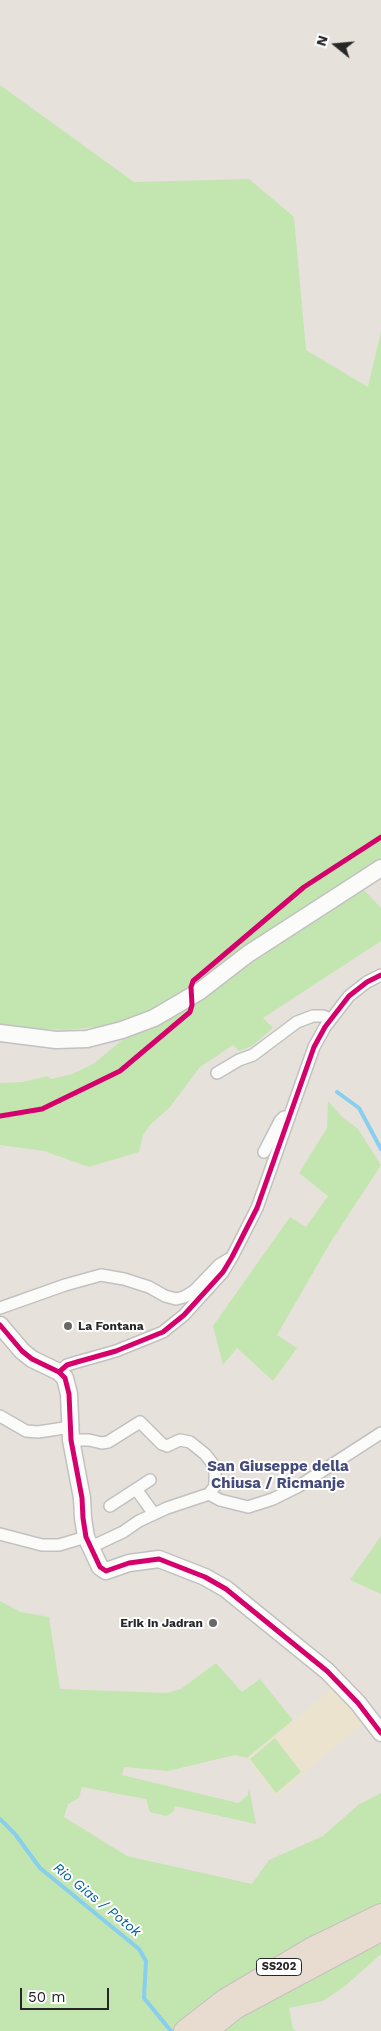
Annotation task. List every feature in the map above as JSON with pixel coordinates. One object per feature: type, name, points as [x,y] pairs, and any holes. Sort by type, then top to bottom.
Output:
[{"type":"highway","name":"SS202","points":[[184,2031],[239,1990],[311,1948],[381,1914]]},
{"type":"highway","name":"SS202","points":[[208,2031],[235,2009],[381,1931]]},
{"type":"street","points":[[0,1033],[56,1040],[86,1039],[122,1030],[154,1018],[200,991],[271,938],[381,868]]},
{"type":"street","points":[[59,1372],[77,1362],[116,1351],[163,1332],[188,1311],[223,1272],[257,1208],[314,1047],[330,1019],[348,996],[366,982],[381,975]]},
{"type":"street","points":[[217,1073],[253,1055],[297,1022],[313,1016],[323,1016],[330,1019]]},
{"type":"street","points":[[264,1152],[280,1121],[284,1117],[288,1118]]},
{"type":"street","points":[[0,1308],[64,1285],[102,1275],[124,1279],[149,1287],[165,1296],[176,1299],[194,1291],[219,1264],[232,1257]]},
{"type":"street","points":[[0,1325],[32,1360],[59,1372],[65,1378],[69,1394],[71,1434],[82,1498],[83,1518],[89,1542],[100,1567],[106,1571],[129,1563],[158,1559],[205,1578],[226,1589],[327,1672],[358,1704],[381,1733]]},
{"type":"street","points":[[0,1416],[26,1431],[71,1434],[102,1443],[140,1422],[162,1444],[167,1446],[180,1440],[190,1442],[205,1454],[212,1463],[216,1480],[210,1494],[191,1499],[89,1542],[42,1545],[0,1534]]},
{"type":"street","points":[[210,1494],[220,1500],[248,1507],[273,1499],[299,1486],[381,1433]]},
{"type":"street","points":[[110,1506],[150,1480]]},
{"type":"street","points":[[136,1489],[154,1514]]},
{"type":"shaded area","points":[[331,1690],[363,1723],[276,1797],[247,1758]]},
{"type":"green space","points":[[0,85],[134,182],[249,179],[294,217],[306,350],[368,387],[381,331],[381,859],[271,929],[186,993],[155,1009],[112,1025],[68,1030],[20,1028],[0,1024]]},
{"type":"green space","points":[[361,887],[381,908],[381,941],[263,1018],[273,1028],[252,1046],[239,1051],[233,1045],[200,1067],[170,1107],[150,1125],[143,1135],[139,1152],[89,1167],[44,1151],[0,1145],[0,1083],[23,1082],[47,1076],[51,1079],[72,1074],[93,1064],[126,1037],[192,1005]]},
{"type":"green space","points":[[328,1101],[342,1117],[358,1129],[381,1165],[330,1243],[277,1335],[297,1348],[273,1381],[237,1348],[223,1365],[213,1326],[290,1217],[306,1227],[328,1196],[299,1173],[327,1128]]},
{"type":"green space","points":[[381,1536],[381,1594],[350,1580]]},
{"type":"green space","points":[[0,1601],[21,1612],[49,1617],[60,1689],[167,1693],[181,1689],[216,1663],[242,1692],[260,1679],[293,1720],[247,1758],[235,1755],[168,1771],[124,1767],[122,1775],[238,1803],[248,1795],[249,1787],[256,1824],[175,1806],[173,1812],[166,1816],[150,1812],[146,1799],[82,1787],[79,1798],[68,1804],[64,1817],[127,1856],[252,1884],[269,1860],[323,1836],[358,1805],[381,1793],[381,1954],[345,1986],[323,2001],[289,2008],[293,2029],[296,2031],[0,2031]]},
{"type":"green space","points":[[275,1738],[301,1772],[276,1793],[250,1759]]},
{"type":"waterway","points":[[337,1092],[359,1108],[381,1149]]},
{"type":"waterway","name":"Rio Gias / Potok","points":[[0,1819],[15,1834],[40,1868],[139,1949],[146,1961],[144,1998],[171,2031]]},
{"type":"cycle path","points":[[0,1116],[42,1109],[120,1071],[190,1012],[193,981],[304,887],[381,837]]},
{"type":"cycle path","points":[[59,1372],[67,1365],[116,1351],[163,1332],[184,1315],[223,1272],[257,1208],[314,1047],[325,1027],[349,996],[367,982],[381,975]]},
{"type":"cycle path","points":[[0,1325],[22,1351],[32,1359],[59,1372],[65,1378],[69,1394],[71,1440],[82,1498],[86,1537],[100,1567],[106,1571],[129,1563],[159,1559],[205,1577],[226,1589],[327,1671],[358,1703],[381,1733]]},
{"type":"place","name":"La Fontana","points":[[68,1326]]},
{"type":"place","name":"Erik in Jadran","points":[[213,1623]]},
{"type":"district","name":"San Giuseppe della Chiusa / Ricmanje","points":[[278,1476]]}]
